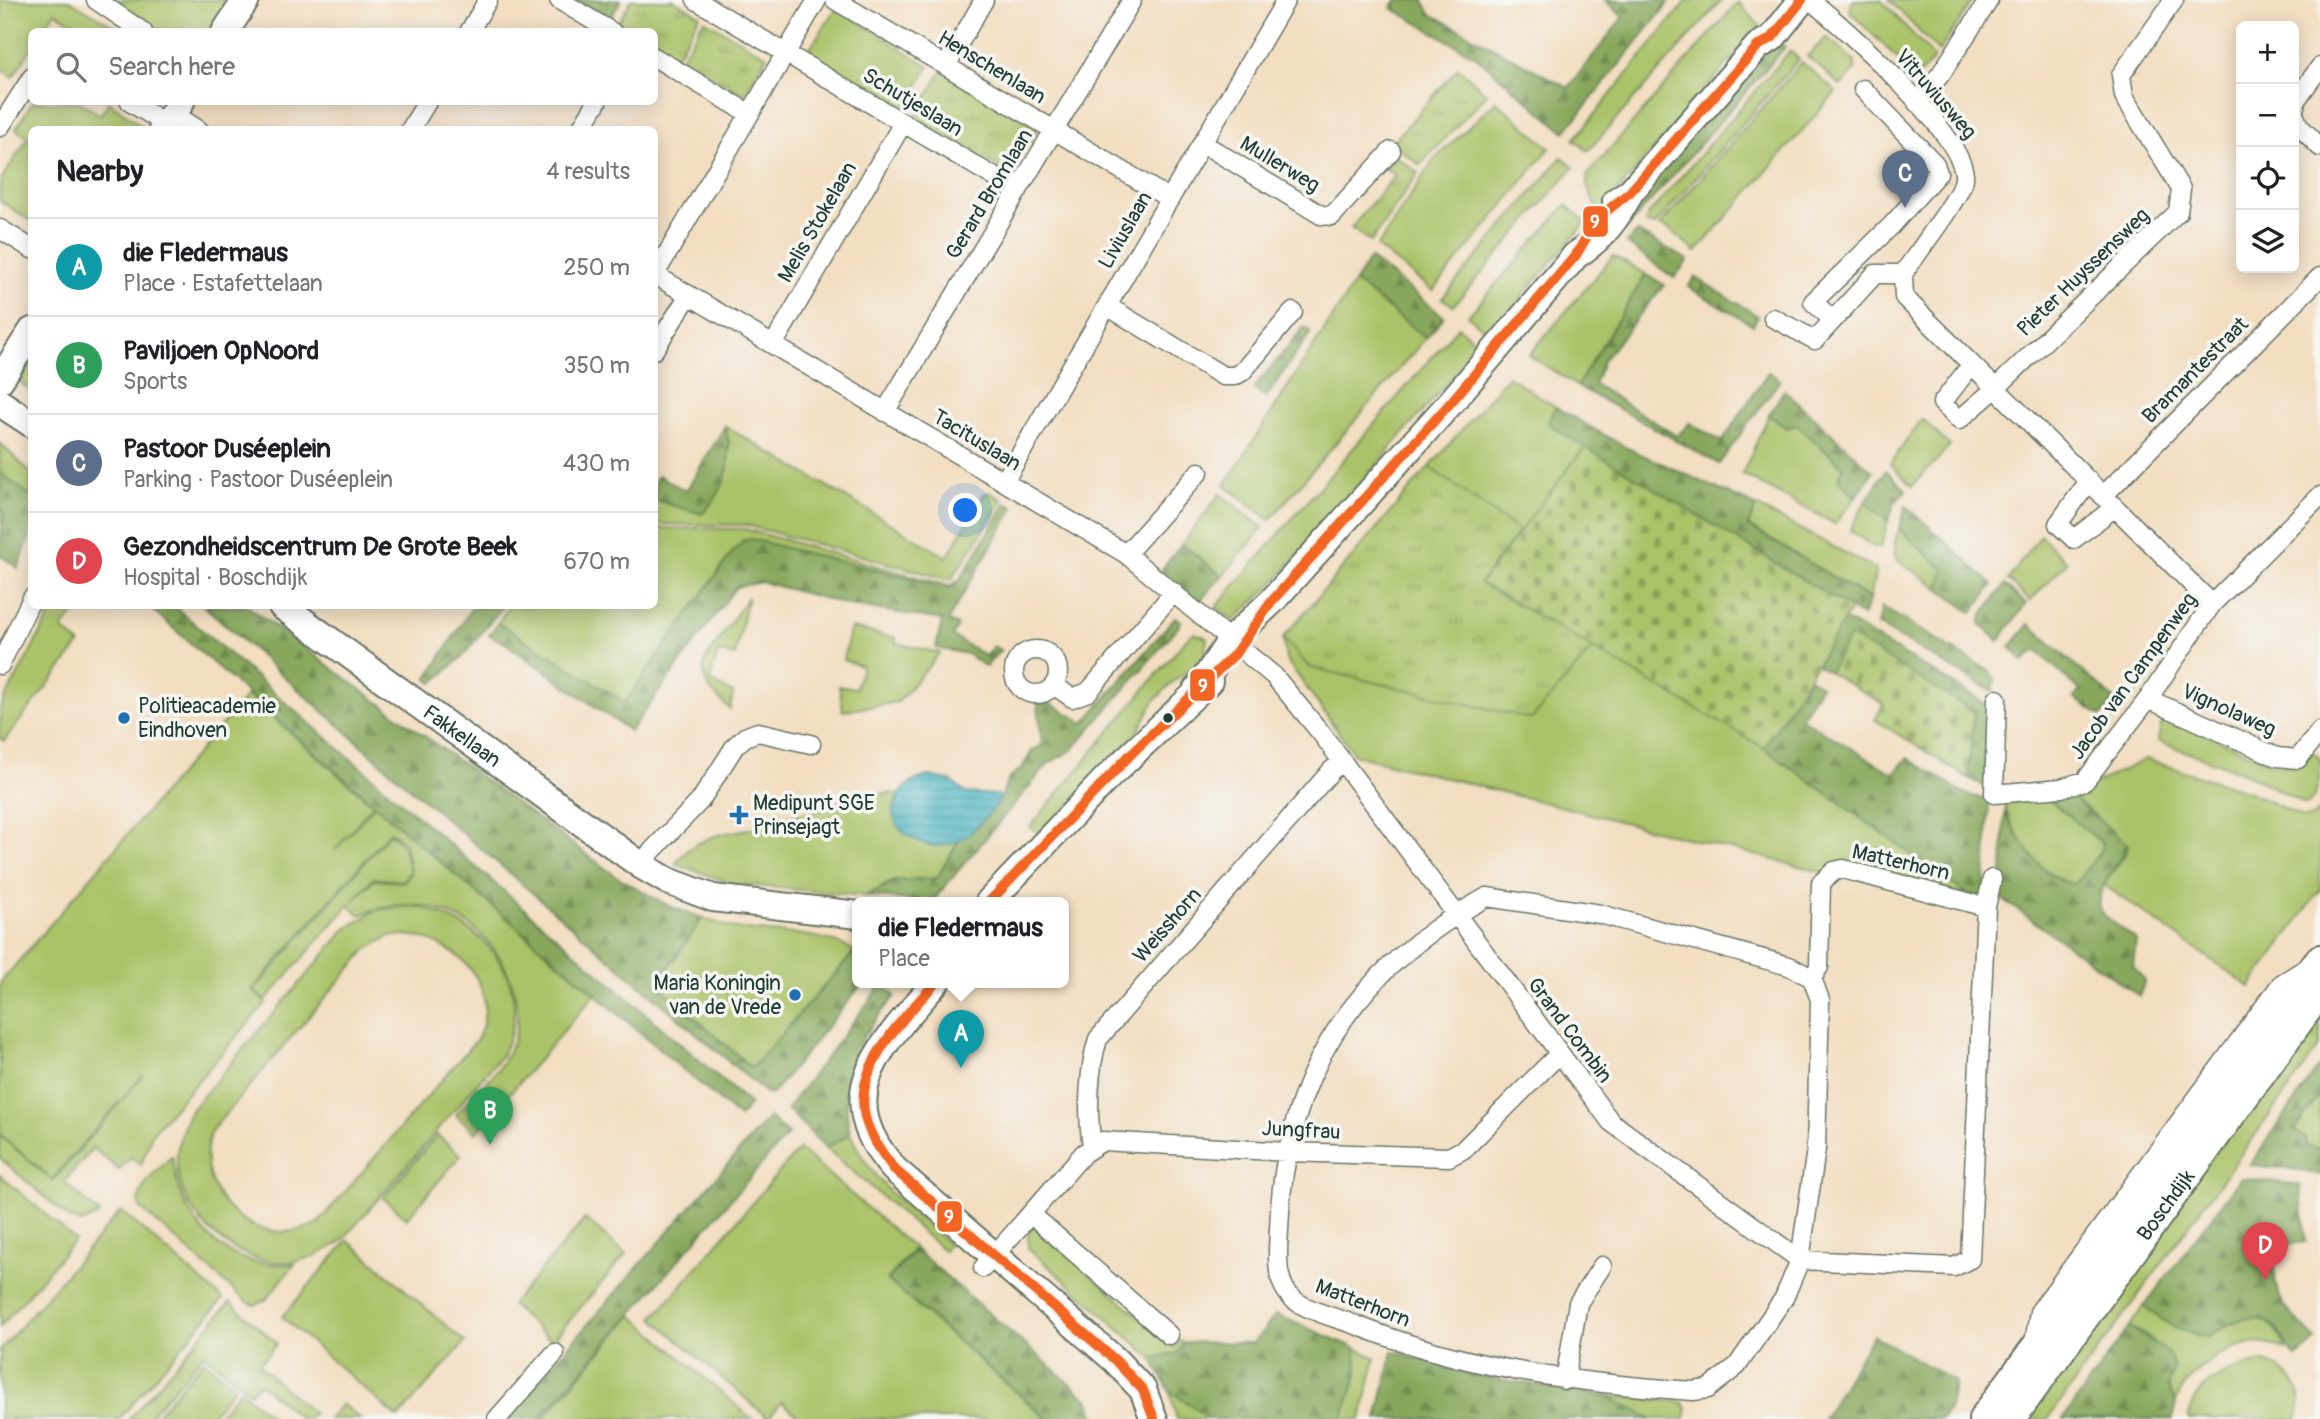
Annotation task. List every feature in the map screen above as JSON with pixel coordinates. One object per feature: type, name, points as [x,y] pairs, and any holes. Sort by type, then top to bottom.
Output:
[{"type":"main road","name":"Boschdijk","points":[[1983,1419],[2320,959]]},
{"type":"main road","name":"Boschdijk","points":[[2011,1419],[2320,992]]},
{"type":"street","points":[[96,0],[138,28]]},
{"type":"street","points":[[228,28],[246,0]]},
{"type":"street","points":[[471,28],[488,0]]},
{"type":"street","points":[[559,0],[605,28]]},
{"type":"street","name":"Schutjeslaan","points":[[695,0],[1018,191]]},
{"type":"street","points":[[658,270],[817,0]]},
{"type":"street","name":"Henschenlaan","points":[[835,0],[1170,199]]},
{"type":"street","points":[[946,66],[984,0]]},
{"type":"street","name":"Gerard Bromlaan","points":[[885,412],[1132,0]]},
{"type":"street","name":"Liviuslaan","points":[[1004,482],[1286,0]]},
{"type":"street","points":[[1758,46],[1764,31],[1789,0]]},
{"type":"street","points":[[994,897],[1106,779],[1219,673],[1236,644],[1261,623],[1272,601],[1452,401],[1576,255],[1583,236],[1611,204],[1630,192],[1758,46],[1772,38],[1802,0]]},
{"type":"street","name":"Vitruviusweg","points":[[1810,0],[1878,62],[1917,103],[1952,142],[1964,162],[1964,182],[1903,274]]},
{"type":"street","points":[[1917,103],[1940,75],[1989,0]]},
{"type":"street","name":"Pieter Huyssensweg","points":[[1971,365],[1942,403],[1959,420],[1995,389],[2178,212],[2181,189],[2124,96],[2121,75],[2174,0]]},
{"type":"street","points":[[658,59],[750,114]]},
{"type":"street","points":[[2299,96],[2320,67]]},
{"type":"street","points":[[0,127],[28,84]]},
{"type":"street","points":[[1833,320],[1813,302],[1892,225],[1938,173],[1935,164],[1863,89]]},
{"type":"street","points":[[138,105],[190,126]]},
{"type":"street","points":[[412,126],[425,105]]},
{"type":"street","points":[[582,126],[595,105]]},
{"type":"street","name":"Melis Stokelaan","points":[[773,345],[903,123]]},
{"type":"street","points":[[2299,126],[2320,147]]},
{"type":"street","name":"Mullerweg","points":[[1202,144],[1321,215],[1332,216],[1391,151]]},
{"type":"street","points":[[0,229],[28,246]]},
{"type":"street","points":[[1773,318],[1815,340],[1875,274],[1903,274],[1904,297],[2213,604]]},
{"type":"street","name":"Tacituslaan","points":[[658,277],[1126,554],[1236,644]]},
{"type":"street","name":"Bramantestraat","points":[[2089,481],[2059,524],[2074,540],[2320,277]]},
{"type":"street","points":[[658,344],[689,295]]},
{"type":"street","points":[[1107,306],[1223,376],[1234,376],[1242,372],[1293,312]]},
{"type":"street","points":[[0,380],[28,337]]},
{"type":"street","points":[[0,403],[28,421]]},
{"type":"street","points":[[1126,554],[1199,472]]},
{"type":"street","name":"Jacob van Campenweg","points":[[1997,699],[1994,794],[2062,788],[2085,781],[2148,699],[2213,604],[2320,496]]},
{"type":"street","points":[[1055,686],[1072,698],[1087,692],[1174,592]]},
{"type":"street","points":[[0,665],[28,606]]},
{"type":"street","name":"Fakkellaan","points":[[286,609],[642,866],[668,881],[713,898],[852,914]]},
{"type":"street","name":"Grand Combin","points":[[1236,644],[1274,676],[1342,762],[1558,1055],[1611,1122],[1800,1260]]},
{"type":"street","name":"Vignolaweg","points":[[2148,699],[2277,757],[2298,759],[2320,731]]},
{"type":"street","points":[[642,866],[650,853],[700,801],[735,746],[745,737],[758,732],[811,744]]},
{"type":"street","name":"Weisshorn","points":[[1092,1146],[1092,1078],[1098,1039],[1342,762]]},
{"type":"street","name":"Matterhorn","points":[[1812,978],[1819,967],[1821,883],[1834,871],[1843,869],[1986,907]]},
{"type":"street","points":[[1800,1260],[1954,1267],[1970,1259],[1986,907],[1992,879]]},
{"type":"street","name":"Matterhorn","points":[[1487,897],[1600,914],[1789,967],[1812,978],[1820,1000],[1816,1149],[1800,1260],[1784,1298],[1737,1366],[1709,1389],[1679,1390],[1565,1380],[1475,1363],[1417,1348],[1296,1302],[1283,1287],[1277,1264],[1279,1214],[1287,1152],[1309,1081],[1331,1036],[1364,990],[1407,948],[1454,915],[1487,897]]},
{"type":"street","points":[[910,988],[867,1041],[858,1058],[852,1097],[856,1132],[869,1162],[885,1181],[1131,1376],[1143,1390],[1154,1419]]},
{"type":"street","points":[[931,988],[877,1051],[864,1085],[867,1127],[879,1152],[894,1169],[1105,1372],[1130,1406],[1134,1419]]},
{"type":"street","name":"Jungfrau","points":[[1092,1146],[1103,1141],[1287,1152],[1449,1157],[1464,1149],[1558,1055]]},
{"type":"street","points":[[989,1261],[1092,1146]]},
{"type":"street","points":[[1031,1213],[1169,1335]]},
{"type":"street","points":[[1565,1380],[1578,1303],[1602,1266]]},
{"type":"street","points":[[497,1419],[555,1353]]},
{"type":"green space","points":[[1,0],[69,0],[117,28],[81,28],[55,12],[44,28],[28,28],[28,54],[13,77],[0,69]]},
{"type":"green space","points":[[114,0],[234,0],[216,28],[156,28]]},
{"type":"green space","points":[[573,0],[621,0],[609,21]]},
{"type":"green space","points":[[631,0],[674,0],[700,15],[676,57],[658,47],[658,28],[627,28],[618,23]]},
{"type":"green space","points":[[1396,0],[1424,0],[1429,13],[1568,88],[1623,17],[1605,0],[1671,0],[1565,132],[1475,56],[1391,8]]},
{"type":"green space","points":[[1687,0],[1722,0],[1588,151],[1574,140]]},
{"type":"green space","points":[[1854,0],[1881,0],[1935,58],[1921,74],[1911,72],[1851,13],[1850,5]]},
{"type":"green space","points":[[1889,0],[1972,0],[1972,2],[1939,52]]},
{"type":"green space","points":[[1738,2],[1760,26],[1600,212],[1590,194],[1588,174]]},
{"type":"green space","points":[[835,11],[841,11],[929,66],[904,111],[811,61],[809,49]]},
{"type":"green space","points":[[704,20],[767,56],[744,95],[681,59]]},
{"type":"green space","points":[[1827,37],[1855,62],[1855,70],[1841,86],[1807,56]]},
{"type":"green space","points":[[1776,39],[1785,47],[1627,228],[1615,224]]},
{"type":"green space","points":[[1790,51],[1799,59],[1655,225],[1646,223],[1647,216]]},
{"type":"green space","points":[[1802,62],[1836,92],[1696,252],[1669,229],[1659,226]]},
{"type":"green space","points":[[1458,68],[1487,94],[1420,165],[1392,143]]},
{"type":"green space","points":[[942,71],[1038,128],[1010,174],[915,117]]},
{"type":"green space","points":[[1496,101],[1550,148],[1433,291],[1377,247],[1433,161]]},
{"type":"green space","points":[[30,105],[85,105],[100,115],[107,105],[113,105],[142,126],[28,126],[28,138],[16,129]]},
{"type":"green space","points":[[28,138],[28,219],[0,201],[0,181]]},
{"type":"green space","points":[[1395,156],[1418,173],[1371,242],[1351,228],[1395,175],[1384,167]]},
{"type":"green space","points":[[1562,157],[1574,167],[1453,306],[1442,298]]},
{"type":"green space","points":[[1566,205],[1586,222],[1490,334],[1468,316]]},
{"type":"green space","points":[[1638,232],[1688,260],[1674,278],[1626,243]]},
{"type":"green space","points":[[1613,256],[1646,274],[1577,386],[1529,355]]},
{"type":"green space","points":[[1370,258],[1444,317],[1426,338],[1355,282]]},
{"type":"green space","points":[[1646,274],[1664,285],[1604,359],[1594,384],[1677,436],[1690,423],[1722,442],[1768,372],[1780,380],[1719,464],[1577,386]]},
{"type":"green space","points":[[1695,277],[1758,316],[1753,325],[1688,287]]},
{"type":"green space","points":[[1355,282],[1426,338],[1270,520],[1225,485]]},
{"type":"green space","points":[[1304,327],[1311,332],[1266,397],[1254,388]]},
{"type":"green space","points":[[1458,327],[1480,345],[1280,576],[1234,621],[1216,607]]},
{"type":"green space","points":[[28,367],[28,389],[20,382]]},
{"type":"green space","points":[[1508,376],[1556,407],[1548,423],[1585,447],[1480,583],[1757,743],[1968,895],[1822,872],[1355,755],[1286,659],[1283,638]]},
{"type":"green space","points":[[1784,390],[1873,472],[1856,497],[1838,479],[1844,467],[1797,425],[1787,428],[1769,415]]},
{"type":"green space","points":[[1556,407],[1627,448],[1756,506],[1748,526],[1870,599],[1863,616],[1557,430],[1548,423]]},
{"type":"green space","points":[[1769,415],[1786,428],[1797,425],[1844,468],[1838,479],[1856,497],[1835,524],[1742,474]]},
{"type":"green space","points":[[1922,419],[1950,446],[1912,486],[1890,464]]},
{"type":"green space","points":[[725,426],[947,557],[984,494],[989,492],[1003,500],[951,580],[746,525],[658,524],[658,501],[702,514],[730,446]]},
{"type":"green space","points":[[725,426],[729,451],[727,473],[718,494],[702,514],[658,501],[658,477],[686,491]]},
{"type":"green space","points":[[0,443],[28,470],[28,494],[0,473]]},
{"type":"green space","points":[[1585,447],[1851,609],[1764,748],[1480,583]]},
{"type":"green space","points":[[1429,467],[1519,531],[1480,583],[1593,648],[1532,719],[1309,667],[1283,638]]},
{"type":"green space","points":[[1886,470],[1906,490],[1895,503],[1888,521],[1865,502]]},
{"type":"green space","points":[[0,473],[28,494],[28,542],[18,568],[0,555],[3,512],[0,508]]},
{"type":"green space","points":[[1220,494],[1263,528],[1222,576],[1182,544]]},
{"type":"green space","points":[[1865,502],[1888,521],[1881,547],[1874,547],[1850,531]]},
{"type":"green space","points":[[1006,503],[1014,507],[948,620],[958,626],[952,636],[986,656],[993,646],[1000,650],[986,667],[967,654],[936,648],[942,620],[849,605],[762,582],[736,587],[630,731],[505,643],[489,635],[498,623],[625,702],[744,540],[751,539],[945,588],[959,581]]},
{"type":"green space","points":[[1756,506],[1876,569],[1870,599],[1747,525]]},
{"type":"green space","points":[[1906,506],[1993,585],[1972,613],[1939,588],[1944,569],[1899,529]]},
{"type":"green space","points":[[658,528],[745,529],[949,586],[745,540],[732,553],[625,703],[498,623],[507,609],[658,609]]},
{"type":"green space","points":[[1899,529],[1944,569],[1939,588],[1895,559],[1895,541]]},
{"type":"green space","points":[[2040,535],[2067,562],[2030,601],[2008,580]]},
{"type":"green space","points":[[1182,544],[1222,576],[1196,606],[1156,576]]},
{"type":"green space","points":[[2005,585],[2026,604],[1999,641],[1980,624],[1983,614]]},
{"type":"green space","points":[[748,597],[735,656],[718,652],[710,681],[733,693],[730,709],[709,688],[703,668],[705,660]]},
{"type":"green space","points":[[1882,607],[1989,671],[1995,679],[1993,692],[1878,625]]},
{"type":"green space","points":[[53,609],[78,609],[62,629],[80,644],[4,741],[0,737],[0,708]]},
{"type":"green space","points":[[151,609],[177,609],[750,1104],[739,1117],[396,824]]},
{"type":"green space","points":[[207,609],[251,609],[616,876],[669,906],[703,918],[657,984],[752,1068],[852,954],[852,988],[859,988],[772,1094],[766,1093],[404,783]]},
{"type":"green space","points":[[471,609],[501,609],[463,656],[433,683],[427,679]]},
{"type":"green space","points":[[1175,617],[1181,621],[1072,750],[1048,764],[936,897],[866,896],[894,881],[937,878],[958,842],[987,816],[1000,800],[1009,778],[1022,768],[1032,751],[1042,745],[1038,705],[1047,701],[1084,723]]},
{"type":"green space","points":[[1844,619],[1975,697],[1996,714],[1991,784],[1984,786],[1968,778],[1974,712],[1850,637],[1829,672],[1817,665]]},
{"type":"green space","points":[[2029,624],[2115,700],[2101,716],[2074,698],[2080,690],[2036,650],[2023,661],[2010,647]]},
{"type":"green space","points":[[851,628],[896,638],[896,643],[940,653],[898,702],[843,711],[839,686],[856,688],[862,666],[843,660]]},
{"type":"green space","points":[[1194,633],[1207,638],[1204,659],[1173,682],[1154,701],[1139,730],[1041,834],[1030,827],[1188,637]]},
{"type":"green space","points":[[1850,636],[1974,712],[1968,778],[1875,720],[1883,704],[1829,672]]},
{"type":"green space","points":[[1809,678],[1821,685],[1801,718],[1894,774],[1907,758],[1966,794],[1989,801],[1984,899],[1968,895],[1764,748]]},
{"type":"green space","points":[[247,695],[373,805],[335,850],[375,805],[596,993],[476,1133],[456,1115],[504,1059],[514,1039],[517,1017],[511,981],[500,959],[486,940],[469,925],[450,914],[429,907],[383,907],[360,915],[349,905],[265,1001],[254,990],[390,833],[402,844],[410,872],[402,881],[373,878],[352,902],[374,880],[404,882],[411,873],[404,842],[390,831],[252,990],[266,1003],[153,1132],[141,1165],[131,1157],[119,1170],[93,1148],[64,1182],[100,1214],[82,1223],[70,1219],[0,1158],[0,1136],[53,1181],[143,1075],[52,1179],[0,1134],[0,983]]},
{"type":"green space","points":[[2167,717],[2276,765],[2297,765],[2311,751],[2320,758],[2318,786],[2314,797],[2305,804],[2251,776],[2158,741],[2161,725]]},
{"type":"green space","points":[[2146,759],[2252,793],[2304,818],[2313,817],[2320,810],[2320,890],[2250,987],[2104,885],[2127,851],[2071,795]]},
{"type":"green space","points":[[898,794],[893,812],[941,846],[958,842],[937,878],[894,881],[866,896],[734,884],[675,864],[694,846],[728,832],[767,826],[766,820],[839,807],[839,801]]},
{"type":"green space","points":[[2071,795],[2128,845],[2102,888],[2098,904],[2104,915],[2136,940],[2133,966],[2145,981],[2139,996],[2001,898],[2005,811],[2033,857],[2043,868],[2064,882],[2076,883],[2100,852],[2103,844],[2047,798]]},
{"type":"green space","points":[[2047,798],[2103,844],[2076,883],[2053,875],[2029,853],[2007,813],[2006,802]]},
{"type":"green space","points":[[415,906],[440,914],[483,941],[499,960],[509,981],[514,1004],[512,1029],[502,1055],[342,1241],[321,1253],[297,1261],[276,1262],[255,1258],[217,1237],[201,1221],[189,1203],[180,1183],[177,1162],[183,1129],[191,1110],[346,929],[376,910]],"holes":[[[405,935],[424,939],[457,956],[470,968],[479,983],[484,1000],[484,1019],[478,1038],[319,1222],[296,1231],[274,1231],[253,1225],[234,1214],[220,1197],[210,1177],[207,1155],[211,1131],[366,950],[390,936]]]},
{"type":"green space","points":[[703,918],[739,929],[813,936],[852,950],[852,954],[752,1068],[657,984]]},
{"type":"green space","points":[[879,988],[886,988],[895,996],[869,1029],[848,1074],[846,1092],[850,1134],[826,1148],[787,1109]]},
{"type":"green space","points":[[2320,1008],[2320,1046],[2048,1419],[2021,1419]]},
{"type":"green space","points":[[2320,1065],[2320,1095],[2294,1130],[2307,1139],[2306,1146],[2320,1149],[2320,1176],[2300,1170],[2250,1165]]},
{"type":"green space","points":[[2320,1095],[2320,1149],[2306,1146],[2294,1130]]},
{"type":"green space","points":[[769,1117],[788,1134],[540,1419],[505,1419]]},
{"type":"green space","points":[[850,1134],[881,1182],[905,1207],[949,1244],[944,1251],[826,1148]]},
{"type":"green space","points":[[437,1135],[461,1155],[407,1218],[383,1198]]},
{"type":"green space","points":[[799,1149],[914,1248],[887,1280],[1047,1419],[802,1419],[782,1402],[768,1418],[653,1318]]},
{"type":"green space","points":[[172,1156],[185,1202],[210,1238],[227,1251],[247,1260],[269,1264],[295,1264],[265,1301],[254,1305],[247,1302],[141,1209],[139,1202],[143,1187]]},
{"type":"green space","points":[[0,1175],[75,1240],[0,1327]]},
{"type":"green space","points":[[2241,1178],[2300,1185],[2306,1242],[2273,1246],[2275,1279],[2281,1299],[2316,1340],[2297,1358],[2278,1331],[2261,1319],[2234,1322],[2208,1337],[2173,1326],[2144,1306]]},
{"type":"green space","points":[[121,1211],[223,1299],[119,1419],[0,1419],[0,1350]]},
{"type":"green space","points":[[585,1219],[626,1254],[552,1341],[511,1305]]},
{"type":"green space","points":[[1033,1224],[1175,1348],[1179,1341],[1184,1342],[1179,1353],[1152,1358],[1028,1248],[1028,1231]]},
{"type":"green space","points":[[348,1240],[465,1342],[398,1418],[282,1317]]},
{"type":"green space","points":[[915,1249],[1090,1401],[1095,1419],[1048,1419],[888,1280]]},
{"type":"green space","points":[[230,1302],[277,1343],[259,1365],[313,1413],[308,1419],[301,1419],[259,1383],[250,1393],[204,1354],[147,1419],[129,1419]]},
{"type":"green space","points":[[2144,1306],[2173,1326],[2208,1337],[2242,1319],[2262,1320],[2271,1325],[2286,1349],[2253,1343],[2227,1352],[2205,1365],[2187,1383],[2176,1402],[2168,1388],[2174,1366],[2149,1337],[2129,1327]]},
{"type":"green space","points":[[632,1315],[752,1419],[543,1419]]},
{"type":"green space","points":[[1276,1315],[1356,1348],[1357,1375],[1342,1419],[1210,1419],[1169,1390],[1152,1358],[1178,1353],[1184,1342],[1253,1343]]},
{"type":"green space","points":[[2129,1327],[2168,1352],[2174,1366],[2168,1388],[2176,1402],[2173,1419],[2063,1419]]},
{"type":"green space","points":[[1873,1335],[1955,1382],[1950,1406],[1941,1419],[1823,1419]]},
{"type":"green space","points":[[1356,1348],[1376,1358],[1361,1419],[1342,1419],[1357,1375]]},
{"type":"green space","points":[[1393,1351],[1472,1375],[1607,1396],[1652,1419],[1377,1419]]},
{"type":"green space","points":[[204,1360],[235,1387],[208,1419],[153,1419]]},
{"type":"green space","points":[[2265,1362],[2283,1371],[2295,1383],[2300,1399],[2297,1419],[2189,1419],[2191,1406],[2205,1386],[2228,1372]]},
{"type":"green space","points":[[240,1390],[274,1419],[215,1419]]},
{"type":"green space","points":[[1169,1390],[1207,1417],[1210,1419],[1177,1419]]},
{"type":"green space","points":[[1607,1396],[1682,1402],[1687,1408],[1685,1419],[1652,1419]]},
{"type":"green space","points":[[342,1404],[360,1419],[329,1419]]},
{"type":"water","points":[[930,776],[951,781],[966,793],[998,795],[1000,800],[984,820],[964,837],[942,846],[929,845],[904,832],[898,826],[893,812],[905,788],[915,780]]},
{"type":"transit line","name":"9","points":[[994,897],[1133,752],[1234,655],[1272,601],[1452,401],[1576,255],[1597,219],[1630,192],[1758,46],[1772,38],[1802,0]]},
{"type":"transit line","name":"9","points":[[931,988],[884,1044],[867,1079],[863,1098],[865,1117],[873,1138],[894,1169],[1115,1360],[1143,1390],[1154,1419]]},
{"type":"place","name":"Pastoor Duséeplein","points":[[1905,208]]},
{"type":"place","name":"Politieacademie Eindhoven","points":[[124,718]]},
{"type":"place","name":"Medipunt SGE Prinsejagt","points":[[739,815]]},
{"type":"place","name":"Maria Koningin van de Vrede","points":[[795,995]]},
{"type":"place","name":"die Fledermaus","points":[[961,1068]]},
{"type":"place","name":"Paviljoen OpNoord","points":[[490,1145]]},
{"type":"place","name":"Gezondheidscentrum De Grote Beek","points":[[2265,1280]]}]
